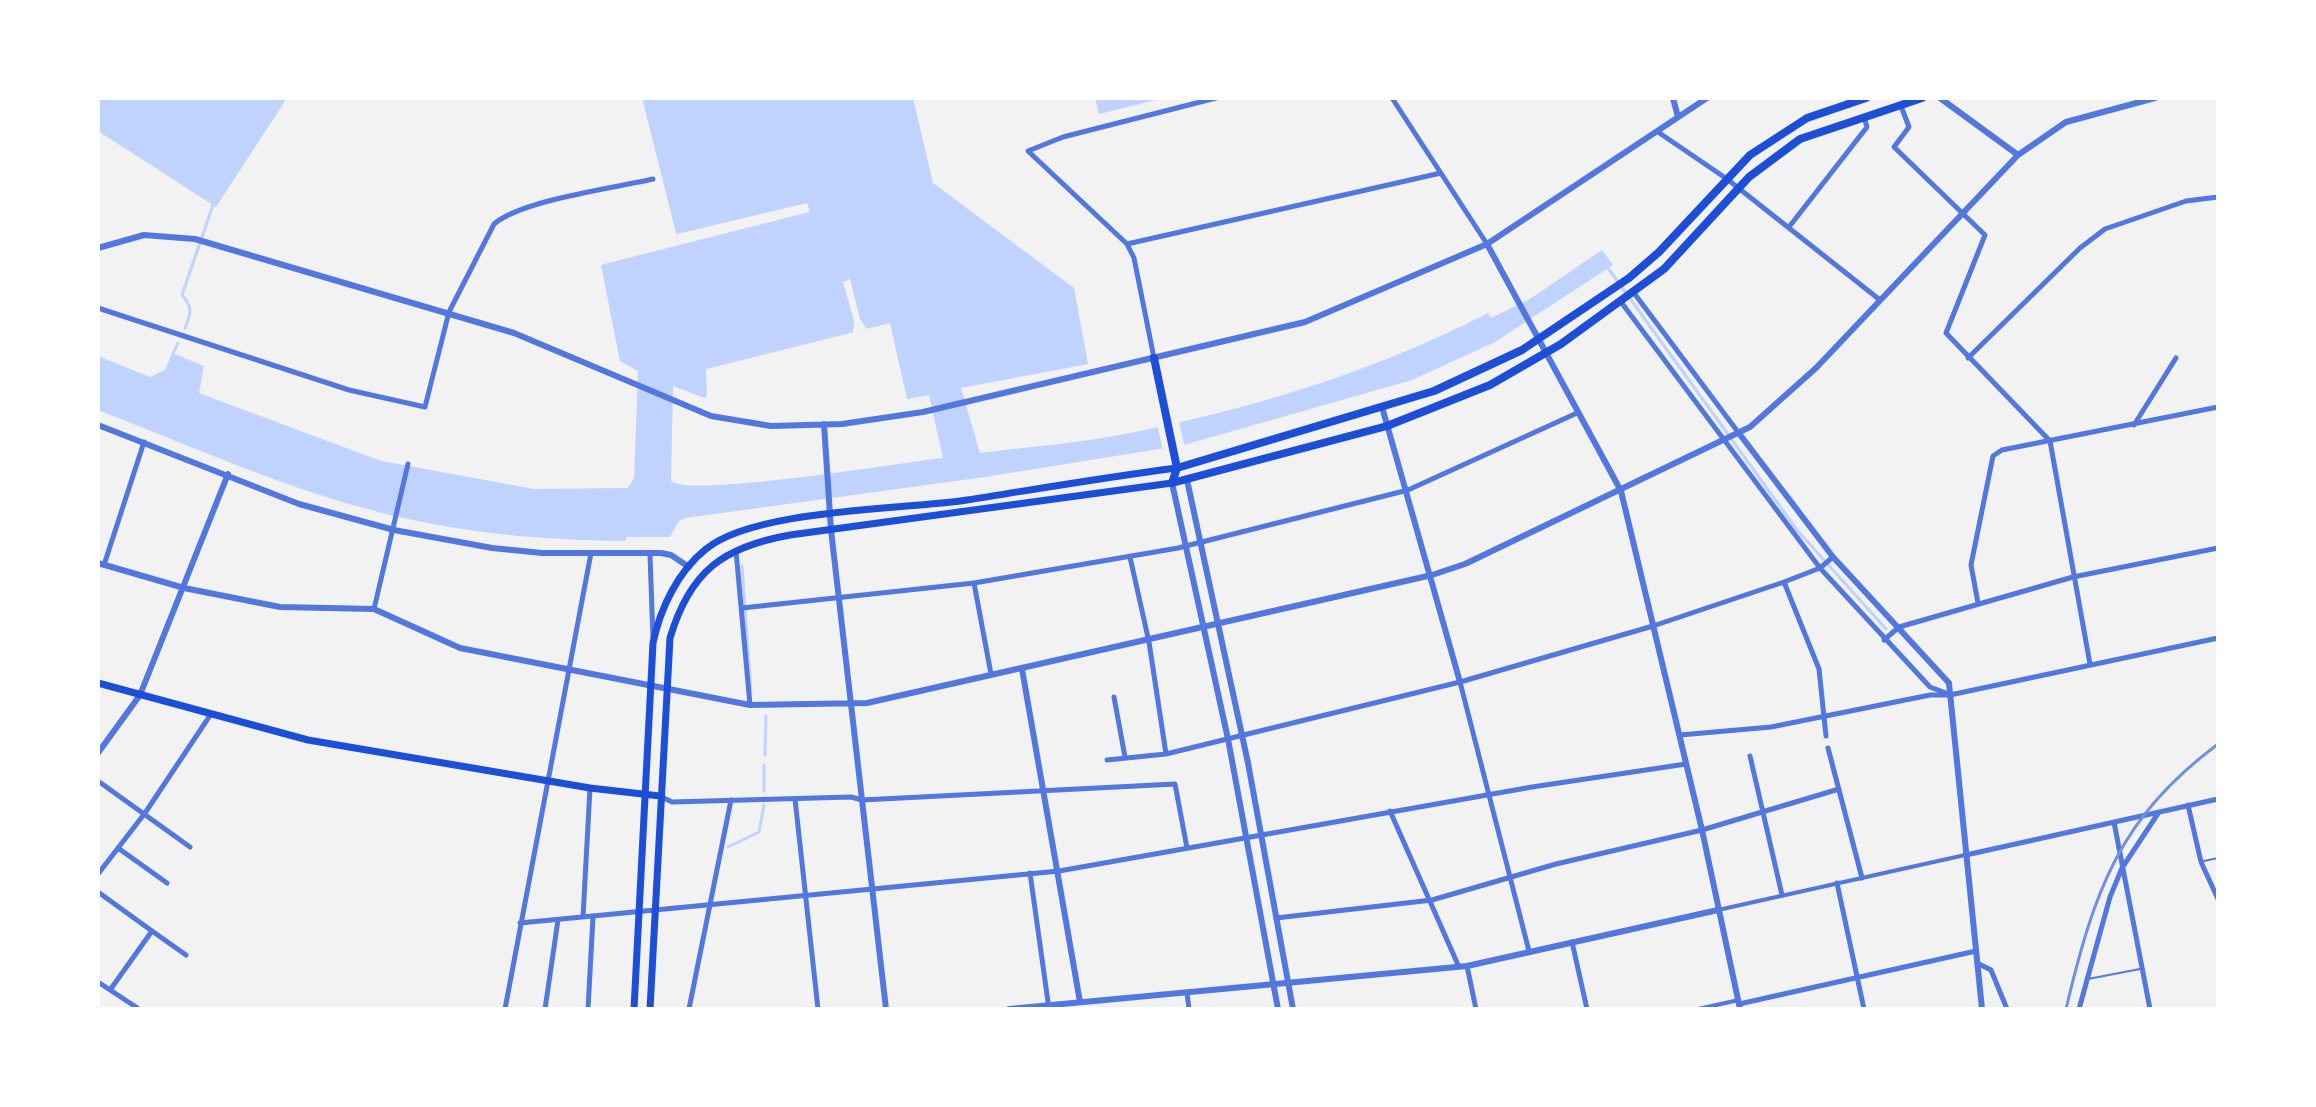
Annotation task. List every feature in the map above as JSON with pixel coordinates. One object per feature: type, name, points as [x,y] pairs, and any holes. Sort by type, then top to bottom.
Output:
[{"type":"main road","points":[[634,1009],[653,643],[658,620],[689,567],[707,548],[746,527],[965,500],[1177,468],[1382,407],[1459,380],[1539,339],[1629,278],[1659,252],[1750,155],[1807,118],[1866,98]]},
{"type":"main road","points":[[650,1009],[670,638],[691,589],[709,566],[750,542],[1172,483],[1387,426],[1490,385],[1546,353],[1634,293],[1682,252],[1738,188],[1800,139],[1922,98]]},
{"type":"main road","points":[[1154,358],[1177,468],[1187,480]]},
{"type":"main road","points":[[1172,483],[1177,468]]},
{"type":"main road","points":[[98,683],[308,740],[590,788],[660,796]]},
{"type":"street","points":[[1154,358],[1134,258],[1127,244],[1028,151],[1063,137],[1216,98]]},
{"type":"street","points":[[1392,98],[1487,244],[1621,491],[1702,830],[1739,1004]]},
{"type":"street","points":[[1673,98],[1678,117]]},
{"type":"street","points":[[98,248],[144,235],[195,239],[514,333],[690,407],[752,425],[877,420],[980,400],[1305,322],[1487,244],[1707,98]]},
{"type":"street","points":[[1940,98],[2018,155]]},
{"type":"street","points":[[144,442],[101,565],[184,588],[280,607],[374,609],[460,648],[651,687],[750,705],[850,705],[1432,575],[1465,564],[1750,427],[1784,399],[2018,155],[2066,122],[2155,98]]},
{"type":"street","points":[[1900,105],[1909,127],[1894,147],[1985,235],[1946,333],[2050,441],[2090,664]]},
{"type":"street","points":[[1789,227],[1867,127],[1864,117]]},
{"type":"street","points":[[1658,132],[1727,179],[1880,300]]},
{"type":"street","points":[[1127,244],[1441,173]]},
{"type":"street","points":[[98,308],[349,390],[425,407],[449,312],[494,224],[505,215],[653,179]]},
{"type":"street","points":[[1968,358],[2080,248],[2105,229],[2186,201],[2218,197]]},
{"type":"street","points":[[1634,293],[1734,434],[1833,557],[1896,629],[1949,683],[1982,1009]]},
{"type":"street","points":[[1621,302],[1820,568],[1930,687],[1950,695]]},
{"type":"street","points":[[2133,426],[2176,358]]},
{"type":"street","points":[[1382,407],[1432,575],[1529,951]]},
{"type":"street","points":[[1978,603],[1971,565],[1993,456],[2002,450],[2218,407]]},
{"type":"street","points":[[742,608],[974,583],[1188,545],[1408,490],[1577,413]]},
{"type":"street","points":[[824,424],[838,598],[886,1009]]},
{"type":"street","points":[[98,425],[299,504],[394,530],[492,548],[671,555],[689,567]]},
{"type":"street","points":[[374,609],[408,464]]},
{"type":"street","points":[[98,753],[140,695],[228,474]]},
{"type":"street","points":[[1187,480],[1242,737],[1293,1009]]},
{"type":"street","points":[[1172,483],[1228,739],[1278,1009]]},
{"type":"street","points":[[1886,638],[1896,629],[2073,577],[2218,548]]},
{"type":"street","points":[[735,549],[750,705]]},
{"type":"street","points":[[505,1009],[591,553]]},
{"type":"street","points":[[650,555],[653,643]]},
{"type":"street","points":[[1130,557],[1148,637],[1166,754]]},
{"type":"street","points":[[1107,760],[1166,754],[1460,682],[1653,626],[1784,582],[1820,568],[1833,557]]},
{"type":"street","points":[[1784,582],[1819,669],[1826,736]]},
{"type":"street","points":[[974,583],[991,674]]},
{"type":"street","points":[[1680,735],[1771,727],[1930,695],[1950,695],[2218,638]]},
{"type":"street","points":[[1022,669],[1080,1006]]},
{"type":"street","points":[[1114,697],[1125,757]]},
{"type":"street","points":[[98,874],[145,813],[211,714]]},
{"type":"street","points":[[1828,748],[1862,878]]},
{"type":"street","points":[[1750,756],[1782,895]]},
{"type":"street","points":[[520,923],[1059,871],[1390,811],[1686,764]]},
{"type":"street","points":[[98,781],[190,847]]},
{"type":"street","points":[[660,796],[672,802],[851,797],[862,800],[1175,784],[1187,848]]},
{"type":"street","points":[[583,917],[590,788]]},
{"type":"street","points":[[1275,918],[1432,900],[1556,864],[1702,830],[1839,789]]},
{"type":"street","points":[[795,799],[818,1009]]},
{"type":"street","points":[[1009,1009],[1080,1006],[1463,966],[2218,799]]},
{"type":"street","points":[[689,1009],[731,800]]},
{"type":"street","points":[[2188,805],[2201,862],[2218,899]]},
{"type":"street","points":[[1390,811],[1463,966],[1476,1009]]},
{"type":"street","points":[[2079,1009],[2100,927],[2122,868],[2159,812]]},
{"type":"street","points":[[2114,822],[2150,1009]]},
{"type":"street","points":[[118,848],[167,883]]},
{"type":"street","points":[[1030,873],[1048,1007]]},
{"type":"street","points":[[1837,883],[1864,1009]]},
{"type":"street","points":[[98,892],[186,955]]},
{"type":"street","points":[[588,1009],[593,917]]},
{"type":"street","points":[[545,1009],[558,920]]},
{"type":"street","points":[[110,990],[152,931]]},
{"type":"street","points":[[1572,942],[1587,1009]]},
{"type":"street","points":[[1698,1009],[1739,1004],[1976,951]]},
{"type":"street","points":[[1977,963],[1991,970],[2007,1009]]},
{"type":"street","points":[[98,982],[139,1009]]},
{"type":"street","points":[[1187,993],[1189,1009]]},
{"type":"lane","points":[[2201,862],[2218,858]]},
{"type":"lane","points":[[2087,979],[2142,968]]},
{"type":"water","points":[[98,98],[287,98],[216,207],[98,131]]},
{"type":"water","points":[[642,98],[913,98],[933,183],[1074,288],[1088,364],[961,388],[980,453],[1125,434],[1265,400],[1356,371],[1488,313],[1491,318],[1530,299],[1602,250],[1613,265],[1495,342],[1412,380],[1184,445],[985,477],[685,518],[678,522],[670,537],[627,537],[625,541],[543,538],[489,533],[408,519],[290,485],[98,410],[98,356],[150,377],[165,370],[172,353],[204,366],[199,393],[381,461],[534,489],[628,488],[634,478],[638,371],[620,361],[601,265],[679,245]],"holes":[[[890,323],[907,399],[929,395],[943,458],[755,482],[686,485],[671,481],[673,386],[704,398],[707,396],[706,369]]]},
{"type":"water","points":[[1095,98],[1164,98],[1099,114]]},
{"type":"pier","points":[[807,203],[810,212],[679,245],[677,234]]},
{"type":"pier","points":[[850,279],[860,319],[867,329],[853,332],[854,321],[843,282]]},
{"type":"pier","points":[[1179,422],[1185,447],[1163,452],[1158,427]]},
{"type":"waterway","points":[[185,328],[190,311],[182,295],[213,205]]},
{"type":"waterway","points":[[1608,268],[1797,530],[1886,629]]},
{"type":"waterway","points":[[173,354],[178,343]]},
{"type":"waterway","points":[[742,566],[751,692]]},
{"type":"waterway","points":[[765,755],[766,716]]},
{"type":"waterway","points":[[764,765],[764,791]]},
{"type":"waterway","points":[[728,847],[759,832],[764,805]]},
{"type":"railway","points":[[2066,1009],[2088,929],[2115,861],[2133,830],[2156,801],[2218,744]]}]
